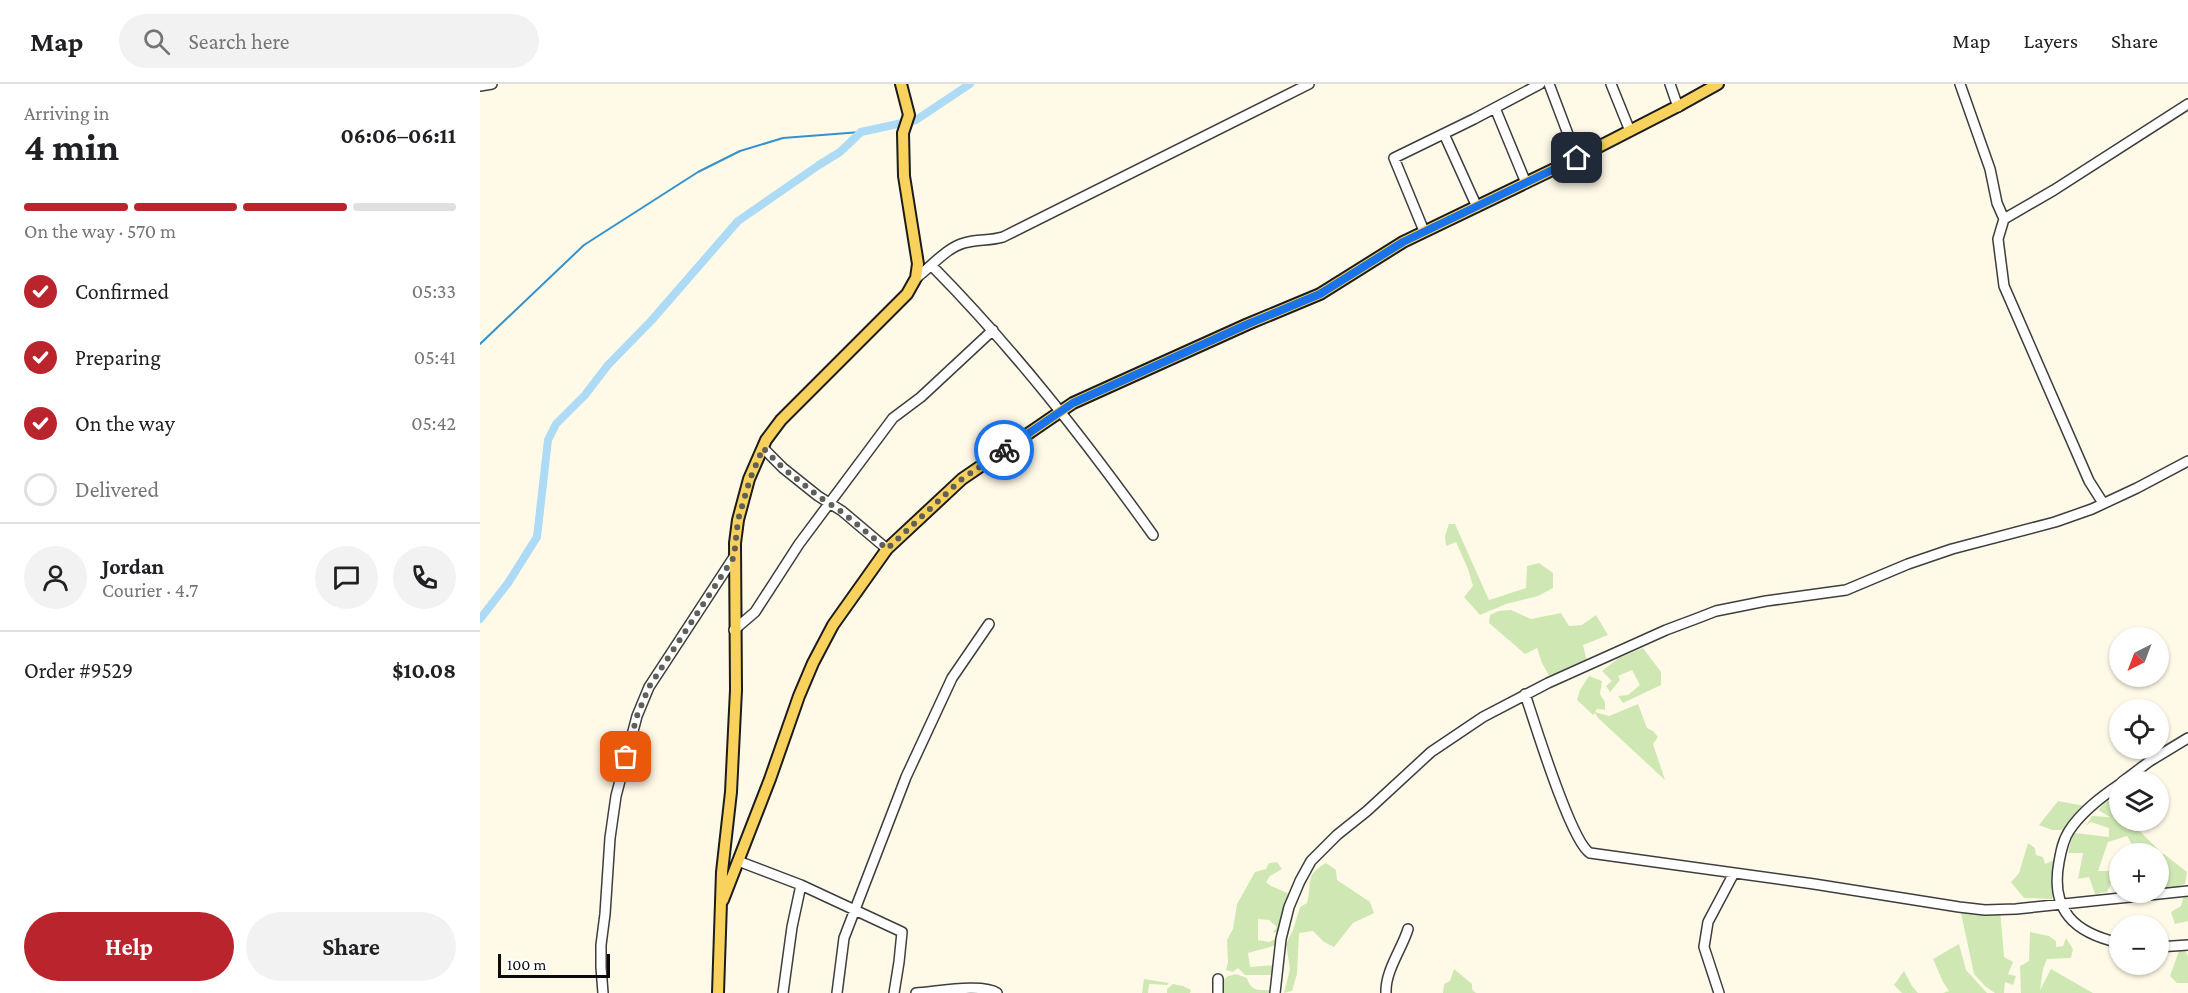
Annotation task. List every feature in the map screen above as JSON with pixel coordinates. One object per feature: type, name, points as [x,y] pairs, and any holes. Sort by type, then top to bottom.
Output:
[{"type":"main road","points":[[718,993],[723,900],[722,872],[731,792],[736,690],[734,557],[738,520],[750,479],[763,448],[781,420],[875,328],[906,294],[916,278],[918,264],[904,177],[903,133],[909,115],[902,84]]},
{"type":"main road","points":[[723,900],[813,663],[833,625],[887,549],[962,479],[1073,403],[1320,294],[1403,242],[1577,158],[1718,84]]},
{"type":"street","points":[[480,86],[492,84]]},
{"type":"street","points":[[916,278],[958,245],[1003,237],[1309,84]]},
{"type":"street","points":[[1424,231],[1394,158],[1540,84]]},
{"type":"street","points":[[1549,84],[1577,158]]},
{"type":"street","points":[[1611,84],[1630,131]]},
{"type":"street","points":[[1670,84],[1678,107]]},
{"type":"street","points":[[1960,84],[1990,169],[1997,203],[2004,219],[1998,240],[2004,286],[2089,482],[2103,502]]},
{"type":"street","points":[[2004,219],[2054,190],[2188,104]]},
{"type":"street","points":[[1496,108],[1526,183]]},
{"type":"street","points":[[1444,134],[1477,207]]},
{"type":"street","points":[[932,266],[993,330],[1062,411],[1153,535]]},
{"type":"street","points":[[734,630],[755,612],[828,502],[894,418],[921,397],[993,330]]},
{"type":"street","points":[[763,448],[783,468],[887,549]]},
{"type":"street","points":[[1275,993],[1281,939],[1289,907],[1311,861],[1431,752],[1483,717],[1525,694],[1666,630],[1716,611],[1766,601],[1846,591],[1908,564],[1952,549],[2055,522],[2137,488],[2188,461]]},
{"type":"street","points":[[603,993],[601,945],[610,838],[616,796],[637,716],[649,687],[734,557]]},
{"type":"street","points":[[837,993],[844,938],[906,777],[952,678],[989,624]]},
{"type":"street","points":[[1525,694],[1571,824],[1585,850],[1599,855],[1967,908],[2016,909],[2188,891]]},
{"type":"street","points":[[2137,771],[2188,738]]},
{"type":"street","points":[[2109,792],[2090,807],[2067,833],[2057,870],[2057,894],[2072,922],[2109,939]]},
{"type":"street","points":[[738,861],[855,908],[902,932],[894,993]]},
{"type":"street","points":[[1719,993],[1704,947],[1708,922],[1734,873]]},
{"type":"street","points":[[783,993],[792,927],[801,885]]},
{"type":"street","points":[[1386,993],[1396,952],[1404,941],[1408,929]]},
{"type":"street","points":[[2169,946],[2188,945]]},
{"type":"street","points":[[1218,980],[1218,993]]},
{"type":"street","points":[[916,993],[989,989],[997,993]]},
{"type":"green space","points":[[1449,524],[1455,524],[1489,600],[1526,588],[1527,566],[1539,563],[1553,573],[1553,588],[1538,596],[1506,604],[1480,615],[1464,597],[1473,586],[1456,542],[1446,546],[1445,536]]},
{"type":"green space","points":[[1511,610],[1531,619],[1561,613],[1569,626],[1582,625],[1596,615],[1608,635],[1583,645],[1588,665],[1552,681],[1537,648],[1525,654],[1489,623],[1490,615],[1498,611]]},
{"type":"green space","points":[[1643,648],[1661,672],[1661,685],[1623,703],[1618,696],[1628,695],[1640,685],[1632,670],[1618,676],[1620,680],[1610,692],[1606,686],[1612,681],[1602,671],[1619,658]]},
{"type":"green space","points":[[1589,676],[1602,681],[1600,694],[1605,702],[1605,710],[1597,709],[1595,712],[1609,716],[1638,704],[1647,728],[1658,737],[1653,744],[1665,780],[1595,713],[1593,715],[1577,700]]},
{"type":"green space","points":[[2108,800],[2109,801],[2109,816],[2098,810]]},
{"type":"green space","points":[[2058,801],[2090,807],[2065,830],[2052,830],[2039,825]]},
{"type":"green space","points":[[2092,816],[2109,817],[2109,828],[2091,822],[2086,826]]},
{"type":"green space","points":[[2109,831],[2139,831],[2152,843],[2131,843],[2127,836],[2108,842],[2098,871],[2109,871],[2109,888],[2107,892],[2095,894],[2089,877],[2078,879],[2083,853],[2068,853],[2072,836],[2075,833],[2109,837]]},
{"type":"green space","points":[[2028,843],[2035,848],[2036,855],[2043,857],[2045,864],[2054,860],[2056,864],[2058,880],[2052,899],[2024,898],[2011,882],[2019,873]]},
{"type":"green space","points":[[2169,858],[2187,872],[2185,884],[2169,889]]},
{"type":"green space","points":[[1277,862],[1282,869],[1270,876],[1266,882],[1294,896],[1283,934],[1273,932],[1277,927],[1269,920],[1258,919],[1258,940],[1269,942],[1277,938],[1277,945],[1248,953],[1250,967],[1275,965],[1277,975],[1245,975],[1238,968],[1233,972],[1226,970],[1227,940],[1233,929],[1237,904],[1255,872],[1266,869],[1269,863]]},
{"type":"green space","points":[[1326,863],[1336,870],[1337,880],[1370,902],[1374,913],[1353,923],[1334,947],[1324,942],[1313,931],[1299,933],[1297,974],[1292,991],[1284,993],[1290,969],[1286,944],[1300,907],[1307,903],[1311,876]]},
{"type":"green space","points":[[2188,893],[2188,921],[2175,924],[2171,912],[2181,906],[2184,895]]},
{"type":"green space","points":[[2000,909],[2004,957],[2013,962],[2008,974],[2016,976],[2013,985],[2005,982],[2004,993],[1995,993],[1974,974],[1961,913]]},
{"type":"green space","points":[[2030,932],[2049,936],[2056,941],[2056,947],[2063,946],[2066,938],[2073,949],[2071,958],[2047,959],[2040,990],[2051,969],[2093,993],[2021,993],[2020,966],[2029,961]]},
{"type":"green space","points":[[1959,944],[1966,970],[1987,993],[1943,993],[1949,991],[1933,959]]},
{"type":"green space","points":[[2185,950],[2188,956],[2188,983],[2177,983],[2170,976],[2179,951]]},
{"type":"green space","points":[[1454,969],[1472,984],[1472,989],[1476,993],[1443,993],[1444,984],[1450,981]]},
{"type":"green space","points":[[1904,971],[1918,993],[1902,993],[1894,985]]},
{"type":"green space","points":[[1236,974],[1247,978],[1254,988],[1272,990],[1273,993],[1223,993],[1221,982],[1228,976]]},
{"type":"green space","points":[[1144,979],[1169,983],[1167,985],[1149,984],[1148,993],[1142,993]]},
{"type":"green space","points":[[1173,984],[1191,990],[1190,993],[1167,993],[1167,989]]},
{"type":"waterway","points":[[480,619],[508,583],[537,537],[548,440],[556,424],[585,395],[608,365],[651,321],[738,221],[840,152],[861,132],[916,120],[970,84]]},
{"type":"waterway","points":[[480,344],[584,245],[698,172],[740,151],[783,138],[861,132]]},
{"type":"way so far","points":[[626,757],[637,716],[649,687],[734,557],[738,520],[750,479],[763,448],[783,468],[887,549],[962,479],[1004,450]]},
{"type":"route","points":[[1004,450],[1073,403],[1320,294],[1403,242],[1577,158]]}]
